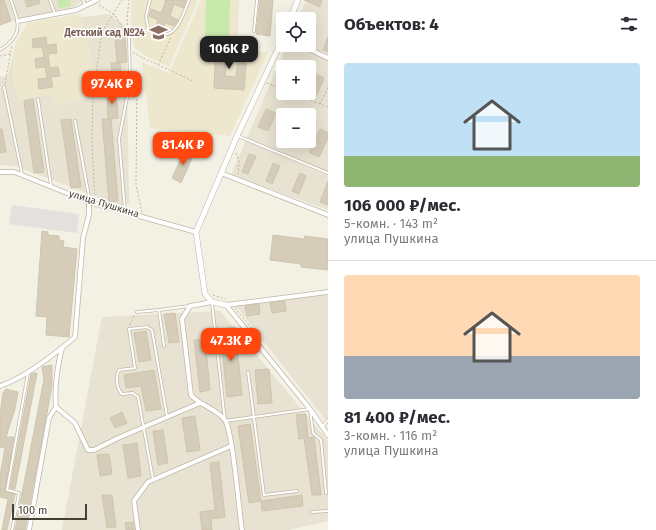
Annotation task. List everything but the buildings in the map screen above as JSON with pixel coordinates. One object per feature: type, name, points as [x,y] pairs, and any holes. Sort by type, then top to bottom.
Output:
[{"type":"street","points":[[18,21],[55,15],[96,1]]},
{"type":"street","points":[[292,12],[296,1]]},
{"type":"street","points":[[212,302],[205,294],[196,232],[237,136],[276,52]]},
{"type":"street","points":[[315,52],[328,58]]},
{"type":"street","name":"улица Пушкина","points":[[0,172],[14,172],[91,202],[196,232]]},
{"type":"street","points":[[221,173],[328,215]]},
{"type":"street","points":[[0,386],[12,382],[62,348],[75,337],[83,238],[91,202]]},
{"type":"street","points":[[242,530],[231,446],[225,421],[210,408],[200,403],[190,395],[182,319],[190,306],[212,302],[228,305],[328,292]]},
{"type":"street","points":[[228,305],[310,408],[328,435]]},
{"type":"street","points":[[29,530],[49,418],[56,407],[56,373],[62,348]]},
{"type":"street","points":[[56,407],[75,423],[88,450],[94,450],[200,403]]},
{"type":"street","points":[[138,530],[134,501],[148,482],[231,446]]},
{"type":"lane","points":[[0,50],[6,46],[19,30],[18,21],[11,0]]},
{"type":"lane","points":[[50,0],[55,15]]},
{"type":"lane","points":[[84,0],[85,5]]},
{"type":"lane","points":[[150,0],[146,16],[148,28],[156,34],[166,35],[174,31],[180,24],[189,0]]},
{"type":"lane","points":[[254,31],[257,0]]},
{"type":"lane","points":[[126,211],[119,139],[130,82],[129,37]]},
{"type":"lane","points":[[4,87],[22,175]]},
{"type":"lane","points":[[38,99],[52,187]]},
{"type":"lane","points":[[75,121],[91,202]]},
{"type":"lane","points":[[237,136],[328,173]]},
{"type":"lane","points":[[212,302],[225,421],[310,408],[313,433],[321,440],[326,493]]},
{"type":"lane","points":[[137,312],[190,306]]},
{"type":"lane","points":[[159,310],[164,346]]},
{"type":"lane","points":[[153,480],[138,397],[132,393],[122,394],[119,391],[116,374],[118,370],[135,368],[129,329],[147,326],[152,330],[168,417]]},
{"type":"lane","points":[[12,530],[19,493],[7,490],[29,370]]},
{"type":"lane","points":[[248,372],[264,495],[297,491]]},
{"type":"lane","points":[[322,427],[328,420]]},
{"type":"lane","points":[[312,512],[328,511]]},
{"type":"path","points":[[91,202],[93,96],[102,32],[115,15],[122,0]]},
{"type":"path","points":[[129,0],[127,20],[129,37]]},
{"type":"path","points":[[96,1],[115,15],[129,37]]},
{"type":"path","points":[[158,65],[174,31]]},
{"type":"path","points":[[4,87],[11,54],[11,47],[14,42]]},
{"type":"path","points":[[132,48],[134,53],[194,81]]},
{"type":"path","points":[[0,56],[11,54]]},
{"type":"path","points":[[266,82],[276,86]]},
{"type":"path","points":[[320,104],[328,86]]},
{"type":"path","points":[[137,87],[136,185],[142,212]]},
{"type":"path","points":[[310,100],[328,107]]},
{"type":"path","points":[[232,157],[235,151]]},
{"type":"path","points":[[209,294],[224,298],[228,305],[265,346]]},
{"type":"path","points":[[129,329],[133,317],[137,312]]},
{"type":"shaded area","points":[[0,0],[83,0],[70,10],[0,23]]},
{"type":"shaded area","name":"Детский сад №24","points":[[131,0],[198,0],[169,67],[142,54],[133,45]]},
{"type":"shaded area","points":[[201,0],[239,0],[237,52],[268,52],[230,136],[150,128],[142,62],[169,73]]},
{"type":"shaded area","points":[[306,0],[328,0],[328,210],[231,175],[276,71],[276,100],[316,100],[316,60],[281,60],[284,52],[316,52],[316,12],[301,12]]},
{"type":"shaded area","points":[[80,14],[94,67],[88,98],[52,107],[51,94],[20,100],[12,80],[14,47],[27,23]]},
{"type":"shaded area","points":[[109,14],[126,27],[129,203],[121,206],[15,166],[0,165],[0,77],[8,76],[16,43],[28,23]]},
{"type":"shaded area","points":[[12,205],[79,214],[77,233],[9,224]]},
{"type":"shaded area","points":[[328,294],[328,423],[236,306]]},
{"type":"shaded area","points":[[220,311],[328,441],[328,521],[288,530],[62,530],[102,317]]},
{"type":"green space","points":[[57,0],[70,0],[71,6],[59,8]]},
{"type":"green space","points":[[206,0],[230,0],[229,40],[205,39]]},
{"type":"place","name":"Детский сад №24","points":[[158,33]]}]
